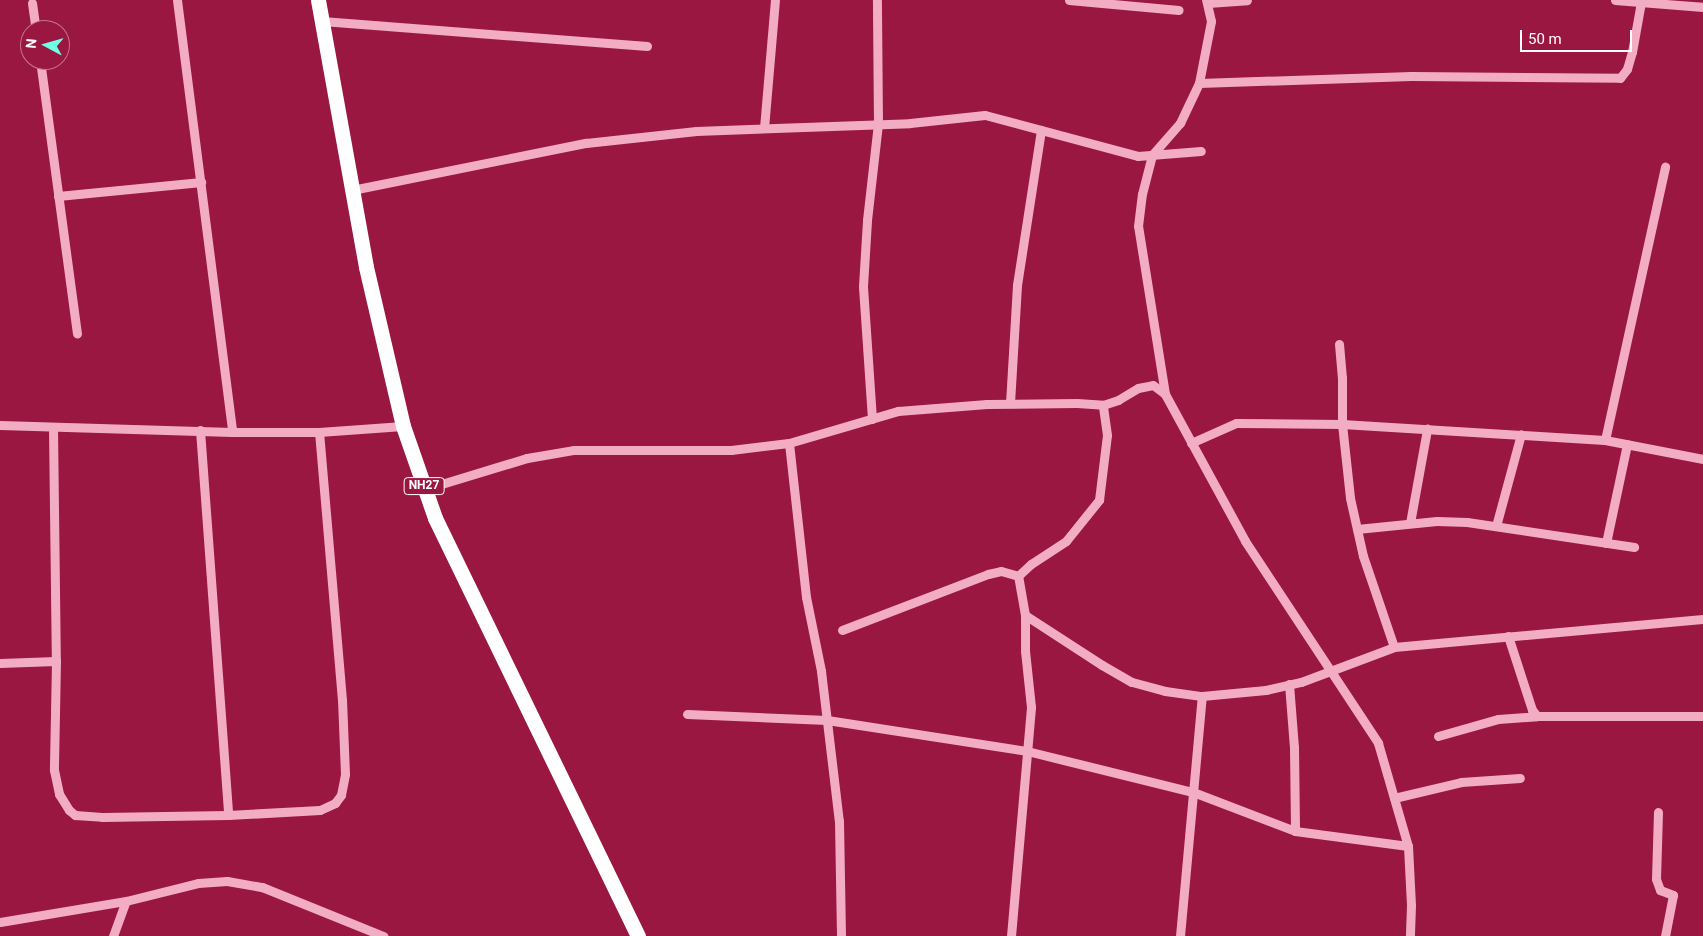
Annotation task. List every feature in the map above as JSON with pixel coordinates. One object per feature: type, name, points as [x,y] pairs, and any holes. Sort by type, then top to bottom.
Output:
[{"type":"highway","name":"NH27","points":[[318,0],[366,267],[404,426],[425,489],[435,518],[638,936]]},
{"type":"street","points":[[177,0],[232,432]]},
{"type":"street","points":[[764,128],[775,0]]},
{"type":"street","points":[[872,419],[863,286],[867,220],[878,124],[877,0]]},
{"type":"street","points":[[1069,0],[1179,10]]},
{"type":"street","points":[[1247,0],[1207,2],[1211,21],[1199,83],[1180,123],[1152,155],[1142,194],[1138,226],[1165,394],[1244,541],[1378,743],[1408,846],[1412,905],[1410,936]]},
{"type":"street","points":[[1616,0],[1703,7]]},
{"type":"street","points":[[32,2],[35,20]]},
{"type":"street","points":[[1199,83],[1411,76],[1620,78],[1627,69],[1632,52],[1642,2]]},
{"type":"street","points":[[322,21],[647,46]]},
{"type":"street","points":[[41,70],[77,334]]},
{"type":"street","points":[[352,190],[586,143],[696,131],[878,124],[985,115],[1138,156],[1201,151]]},
{"type":"street","points":[[1010,403],[1017,285],[1041,130]]},
{"type":"street","points":[[1606,440],[1665,166]]},
{"type":"street","points":[[58,196],[201,182]]},
{"type":"street","points":[[1339,344],[1342,378],[1342,424],[1350,498],[1363,556],[1394,648]]},
{"type":"street","points":[[425,489],[527,458],[574,450],[730,450],[789,443],[898,411],[1010,403],[1077,402],[1103,405],[1118,400],[1138,388],[1153,386],[1165,394]]},
{"type":"street","points":[[1018,576],[1066,541],[1099,500],[1107,435],[1103,405]]},
{"type":"street","points":[[1191,442],[1236,424],[1342,424],[1606,440],[1703,458]]},
{"type":"street","points":[[0,426],[232,432],[319,432],[404,426]]},
{"type":"street","points":[[52,427],[56,661],[54,770],[59,794],[69,810],[75,814],[102,817],[228,815],[320,810],[335,803],[341,795],[346,774],[342,700],[319,432]]},
{"type":"street","points":[[1410,523],[1426,429]]},
{"type":"street","points":[[200,430],[228,815]]},
{"type":"street","points":[[1496,526],[1521,434]]},
{"type":"street","points":[[789,443],[806,597],[820,671],[839,820],[841,936]]},
{"type":"street","points":[[1606,543],[1628,444]]},
{"type":"street","points":[[1357,529],[1410,523],[1467,522],[1634,547]]},
{"type":"street","points":[[842,630],[988,574],[1000,571],[1018,576]]},
{"type":"street","points":[[1011,936],[1031,707],[1024,651],[1025,615],[1018,576]]},
{"type":"street","points":[[1025,615],[1102,665],[1132,682],[1165,691],[1202,696],[1266,690],[1330,673],[1394,648],[1703,619]]},
{"type":"street","points":[[1508,636],[1532,710],[1537,716]]},
{"type":"street","points":[[0,663],[56,661]]},
{"type":"street","points":[[1289,684],[1294,747],[1295,831]]},
{"type":"street","points":[[1180,936],[1202,696]]},
{"type":"street","points":[[687,714],[827,720],[1027,751],[1192,792],[1295,831],[1408,846]]},
{"type":"street","points":[[1438,736],[1498,719],[1537,716],[1703,716]]},
{"type":"street","points":[[1394,798],[1460,782],[1520,778]]},
{"type":"street","points":[[1658,812],[1656,879],[1660,890],[1673,894],[1665,936]]},
{"type":"street","points":[[0,922],[126,901],[198,883],[227,881],[262,887],[383,936]]},
{"type":"street","points":[[113,936],[126,901]]}]
